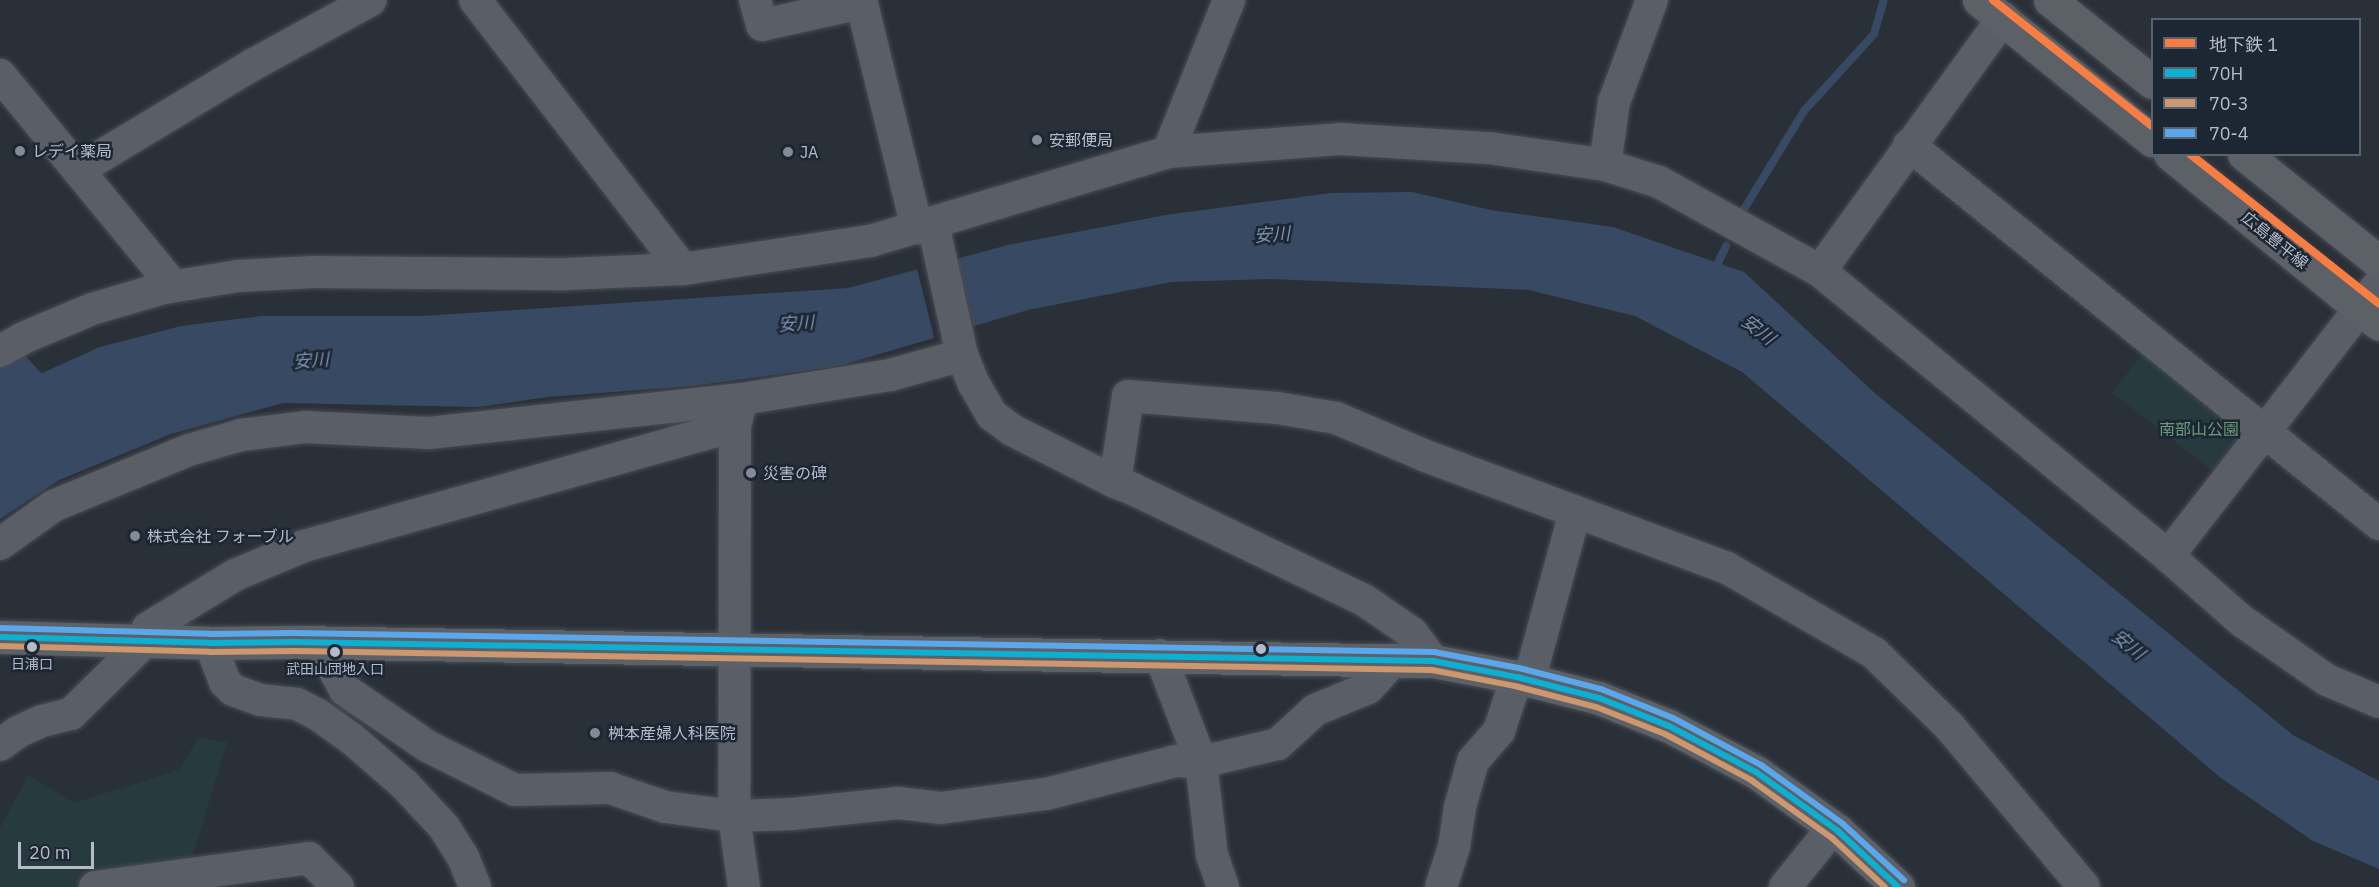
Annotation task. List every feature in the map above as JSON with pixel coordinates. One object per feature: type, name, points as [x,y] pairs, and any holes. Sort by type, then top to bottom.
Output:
[{"type":"main road","points":[[2050,0],[2151,81]]},
{"type":"main road","points":[[1991,9],[2151,139]]},
{"type":"main road","name":"広島豊平線","points":[[2173,156],[2372,306]]},
{"type":"main road","points":[[2246,156],[2379,262]]},
{"type":"main road","points":[[0,637],[210,643],[1160,655],[1432,661],[1523,679],[1599,698],[1669,726],[1756,772],[1832,829],[1898,887]]},
{"type":"street","points":[[78,170],[254,64],[372,0]]},
{"type":"street","points":[[476,0],[683,269]]},
{"type":"street","points":[[754,0],[762,25],[861,1],[929,228],[960,347],[974,384],[992,416],[1012,430],[1115,482],[1364,600],[1412,633],[1432,661]]},
{"type":"street","points":[[1168,152],[1229,0]]},
{"type":"street","points":[[1605,165],[1614,102],[1652,0]]},
{"type":"street","points":[[1820,271],[1909,145],[1991,9]]},
{"type":"street","points":[[0,75],[170,282],[164,288]]},
{"type":"street","points":[[8,339],[92,309],[164,288],[238,276],[313,272],[566,274],[683,269],[870,242],[929,228],[1168,152],[1340,139],[1489,148],[1605,165],[1659,182],[1820,271],[2168,556],[2242,621],[2327,680],[2379,702]]},
{"type":"street","points":[[1909,145],[2379,524]]},
{"type":"street","points":[[2168,556],[2264,432],[2372,306]]},
{"type":"street","points":[[0,745],[18,732],[42,721],[71,714],[146,640],[148,628],[177,608],[235,575],[304,546],[738,413],[890,375],[960,347]]},
{"type":"street","points":[[1115,482],[1128,396],[1277,408],[1336,418],[1426,456],[1727,568],[1875,654],[1949,726],[2084,887]]},
{"type":"street","points":[[0,544],[53,506],[189,450],[241,435],[304,427],[429,433],[738,413]]},
{"type":"street","points":[[738,413],[733,650],[734,816],[744,887]]},
{"type":"street","points":[[1441,887],[1454,847],[1460,807],[1473,760],[1499,731],[1523,679],[1575,512]]},
{"type":"street","points":[[210,643],[225,682],[233,690],[260,700],[297,704],[317,714],[352,739],[404,784],[444,827],[463,857],[475,887]]},
{"type":"street","points":[[320,643],[345,690],[427,747],[515,790],[610,788],[665,807],[734,816],[792,814],[898,803],[942,808],[1046,794],[1175,761],[1201,762],[1278,744],[1315,710],[1368,688],[1394,660]]},
{"type":"street","points":[[1160,655],[1201,762],[1212,855],[1223,887]]},
{"type":"street","points":[[1785,887],[1832,829]]},
{"type":"street","points":[[95,887],[236,878],[309,858],[338,887]]},
{"type":"green space","name":"南部山公園","points":[[2143,353],[2249,436],[2219,476],[2112,392]]},
{"type":"green space","points":[[198,738],[227,742],[190,866],[95,887],[0,887],[0,828],[28,775],[74,803],[179,770]]},
{"type":"water","name":"安川","points":[[1412,192],[1491,210],[1613,227],[1744,272],[1877,395],[2293,735],[2379,781],[2379,869],[2313,841],[2221,778],[1742,372],[1635,316],[1529,290],[1271,279],[1171,282],[1028,310],[839,366],[692,386],[548,397],[478,407],[283,403],[171,434],[59,480],[0,519],[0,392],[100,347],[181,326],[261,316],[423,316],[848,288],[1008,245],[1166,215],[1331,193]]},
{"type":"pier","points":[[956,256],[974,329],[934,339],[916,266]]},
{"type":"waterway","points":[[1744,209],[1804,111],[1874,34],[1884,0]]},
{"type":"waterway","points":[[1714,271],[1726,246]]},
{"type":"waterway","points":[[0,362],[51,418]]},
{"type":"metro line","name":"1","points":[[1993,0],[2151,125]]},
{"type":"metro line","name":"1","points":[[2193,156],[2379,304]]},
{"type":"transit line","name":"70-4","points":[[0,628],[210,634],[295,633],[1434,652],[1519,668],[1601,689],[1673,718],[1761,765],[1843,824],[1904,880]]},
{"type":"transit line","name":"70H","points":[[0,637],[210,643],[295,642],[1433,661],[1517,677],[1599,698],[1669,726],[1756,772],[1838,831],[1898,887]]},
{"type":"transit line","name":"70-3","points":[[0,646],[210,652],[295,651],[1432,670],[1515,686],[1596,707],[1665,734],[1751,780],[1832,838],[1885,887]]},
{"type":"place","name":"安郵便局","points":[[1037,140]]},
{"type":"place","name":"レデイ薬局","points":[[20,151]]},
{"type":"place","name":"JA","points":[[788,152]]},
{"type":"place","name":"災害の碑","points":[[751,473]]},
{"type":"place","name":"株式会社 フォーブル","points":[[135,536]]},
{"type":"place","name":"日浦口","points":[[32,647]]},
{"type":"place","name":"武田山団地入口","points":[[335,652]]},
{"type":"place","name":"桝本産婦人科医院","points":[[595,733]]}]
